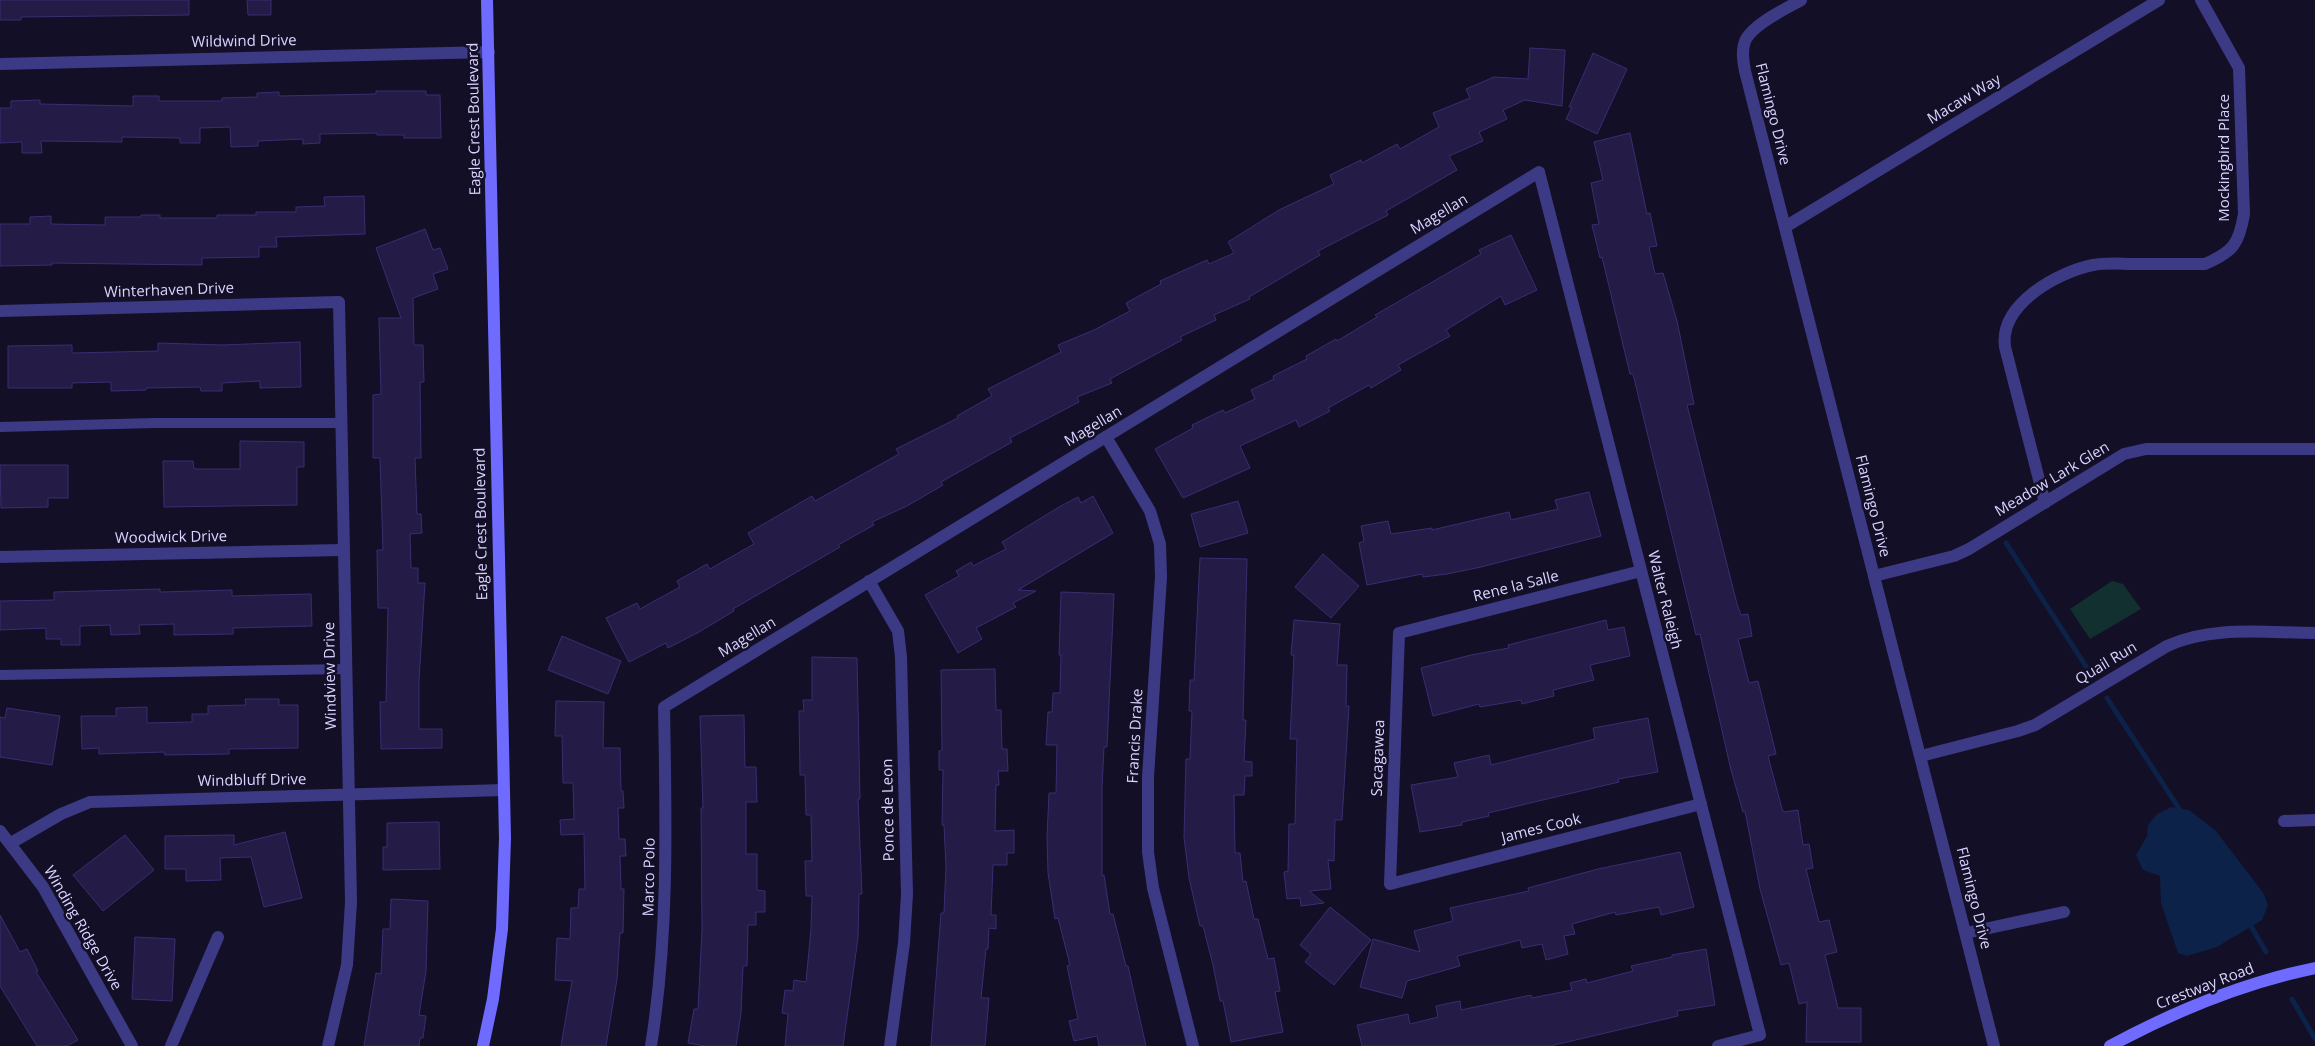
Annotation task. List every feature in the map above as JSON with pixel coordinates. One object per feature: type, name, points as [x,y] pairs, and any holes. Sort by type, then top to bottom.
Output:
[{"type":"main road","name":"Eagle Crest Boulevard","points":[[483,1046],[493,999],[502,928],[504,790],[496,512],[487,0]]},
{"type":"main road","name":"Crestway Road","points":[[2110,1046],[2214,996],[2284,974],[2315,968]]},
{"type":"street","name":"Flamingo Drive","points":[[1801,0],[1764,22],[1746,39],[1742,55],[1994,1046]]},
{"type":"street","name":"Macaw Way","points":[[1785,227],[2159,0]]},
{"type":"street","name":"Mockingbird Place","points":[[2045,503],[2004,347],[2003,338],[2011,315],[2025,299],[2057,279],[2093,265],[2205,264],[2222,257],[2236,245],[2241,232],[2244,214],[2239,68],[2201,0]]},
{"type":"street","name":"Wildwind Drive","points":[[0,64],[489,52]]},
{"type":"street","name":"Magellan","points":[[664,707],[1539,172]]},
{"type":"street","name":"Walter Raleigh","points":[[1539,172],[1760,1035],[1718,1046]]},
{"type":"street","name":"Winterhaven Drive","points":[[0,311],[339,302]]},
{"type":"street","name":"Windview Drive","points":[[328,1046],[347,965],[351,902],[339,302]]},
{"type":"street","name":"Francis Drake","points":[[1106,437],[1150,511],[1160,544],[1161,577],[1148,777],[1148,852],[1153,888],[1193,1046]]},
{"type":"street","name":"Meadow Lark Glen","points":[[1874,576],[1954,556],[2124,454],[2146,449],[2315,449]]},
{"type":"street","name":"Woodwick Drive","points":[[0,557],[344,550]]},
{"type":"street","name":"Rene la Salle","points":[[1399,633],[1641,571]]},
{"type":"street","name":"Ponce de Leon","points":[[869,581],[898,631],[901,657],[907,894],[904,942],[890,1046]]},
{"type":"street","name":"Quail Run","points":[[1920,756],[2035,725],[2167,646],[2186,637],[2206,632],[2315,633]]},
{"type":"street","name":"Sacagawea","points":[[1390,884],[1399,633]]},
{"type":"street","name":"Marco Polo","points":[[651,1046],[664,947],[666,850],[664,707]]},
{"type":"street","name":"Windbluff Drive","points":[[11,843],[61,814],[90,802],[504,790]]},
{"type":"street","name":"James Cook","points":[[1390,884],[1701,804]]},
{"type":"street","points":[[2284,821],[2315,820]]},
{"type":"street","name":"Winding Ridge Drive","points":[[0,831],[43,887],[132,1046]]},
{"type":"street","points":[[1966,933],[2064,912]]},
{"type":"street","points":[[171,1046],[218,937]]},
{"type":"lane","points":[[0,427],[154,423],[341,423]]},
{"type":"lane","points":[[0,675],[346,668]]},
{"type":"green space","points":[[2112,581],[2123,584],[2141,609],[2090,639],[2070,609]]},
{"type":"water","points":[[2172,807],[2189,810],[2216,831],[2264,894],[2268,905],[2262,920],[2217,947],[2187,956],[2178,953],[2161,903],[2160,876],[2143,870],[2136,855],[2147,836],[2148,825],[2157,814]]},
{"type":"building","points":[[0,0],[189,0],[189,15],[21,17],[21,20],[0,20]]},
{"type":"building","points":[[247,0],[271,0],[271,15],[248,15]]},
{"type":"building","points":[[1530,48],[1565,50],[1562,106],[1525,100],[1503,110],[1507,119],[1479,132],[1483,141],[1449,156],[1457,170],[1386,211],[1388,215],[1318,251],[1320,255],[1249,297],[1250,299],[1214,315],[1216,320],[1180,337],[1182,340],[1110,379],[1112,383],[1077,397],[1079,402],[1010,438],[1012,442],[941,482],[943,485],[907,506],[872,522],[874,525],[838,545],[840,547],[733,609],[734,611],[699,632],[668,648],[666,643],[629,662],[606,618],[637,603],[640,609],[680,587],[677,581],[707,564],[710,569],[754,544],[748,533],[812,496],[815,501],[899,454],[896,449],[958,418],[957,416],[992,396],[988,389],[1061,352],[1058,345],[1094,330],[1130,311],[1126,303],[1161,284],[1160,281],[1207,260],[1209,264],[1234,253],[1228,242],[1279,210],[1334,184],[1330,175],[1361,160],[1362,163],[1397,144],[1400,149],[1439,127],[1433,113],[1470,98],[1466,89],[1494,77],[1528,79]]},
{"type":"building","points":[[1593,53],[1627,69],[1597,134],[1566,119],[1572,107],[1569,107]]},
{"type":"building","points":[[376,91],[426,91],[426,95],[440,95],[441,138],[404,138],[404,135],[377,135],[377,133],[320,134],[320,143],[303,144],[303,139],[258,141],[258,146],[231,147],[230,127],[200,128],[200,143],[180,143],[180,138],[122,137],[122,142],[41,141],[42,153],[22,153],[22,142],[0,143],[0,108],[11,108],[11,101],[40,100],[40,104],[133,106],[133,96],[159,96],[159,101],[222,101],[222,98],[257,97],[257,93],[279,92],[279,96],[376,94]]},
{"type":"building","points":[[1630,133],[1647,214],[1650,213],[1657,246],[1649,247],[1655,274],[1663,273],[1677,321],[1694,404],[1687,405],[1737,604],[1741,615],[1748,614],[1752,636],[1738,639],[1749,683],[1758,681],[1776,754],[1768,756],[1782,809],[1784,812],[1798,810],[1803,845],[1809,844],[1813,868],[1806,869],[1819,922],[1829,920],[1837,952],[1825,955],[1838,1008],[1861,1008],[1861,1042],[1806,1042],[1807,1002],[1799,1004],[1789,963],[1781,965],[1760,889],[1745,811],[1743,812],[1731,770],[1700,634],[1696,635],[1633,374],[1630,374],[1602,257],[1600,258],[1592,225],[1599,224],[1591,183],[1603,180],[1594,142]]},
{"type":"building","points":[[364,196],[365,234],[276,237],[277,247],[259,247],[259,257],[202,258],[202,265],[52,263],[52,265],[0,266],[0,224],[30,224],[30,217],[51,216],[51,224],[105,225],[105,217],[160,215],[160,218],[217,218],[217,215],[256,215],[256,212],[296,212],[296,207],[325,206],[324,197]]},
{"type":"building","points":[[425,229],[433,250],[440,248],[448,269],[433,274],[438,289],[413,298],[414,345],[423,345],[424,382],[420,382],[421,458],[415,458],[417,514],[421,514],[422,533],[410,534],[411,568],[418,568],[418,583],[425,583],[419,680],[419,729],[442,729],[442,748],[381,749],[380,702],[386,702],[388,608],[378,608],[377,550],[383,550],[380,458],[373,458],[373,395],[381,394],[379,318],[401,318],[376,248]]},
{"type":"building","points":[[1511,235],[1537,290],[1505,305],[1501,296],[1446,330],[1450,336],[1398,365],[1401,370],[1371,388],[1369,385],[1328,408],[1330,411],[1299,427],[1296,420],[1240,446],[1250,468],[1183,498],[1155,449],[1193,428],[1192,425],[1223,410],[1225,413],[1255,399],[1251,390],[1274,379],[1273,376],[1307,359],[1306,356],[1336,339],[1337,341],[1377,317],[1375,315],[1481,254],[1479,250]]},
{"type":"building","points":[[300,342],[301,387],[260,388],[260,381],[222,383],[222,391],[201,391],[200,387],[111,391],[111,382],[72,383],[72,388],[8,388],[8,346],[72,345],[72,353],[158,351],[158,343],[222,345]]},
{"type":"building","points":[[240,441],[304,442],[304,467],[297,467],[297,505],[164,507],[163,461],[193,461],[194,469],[240,469]]},
{"type":"building","points":[[0,465],[68,465],[68,498],[48,498],[48,507],[1,508]]},
{"type":"building","points":[[1589,492],[1601,536],[1481,567],[1423,577],[1422,574],[1367,585],[1359,543],[1364,541],[1361,526],[1388,521],[1391,534],[1432,528],[1432,530],[1509,512],[1511,520],[1558,509],[1555,500]]},
{"type":"building","points":[[1093,496],[1113,533],[1018,590],[1036,591],[1013,603],[1016,607],[976,628],[982,639],[958,653],[925,595],[959,576],[956,571],[971,562],[973,566],[1006,549],[1002,542],[1059,507],[1078,497],[1081,503]]},
{"type":"building","points":[[1238,501],[1248,533],[1200,547],[1191,514]]},
{"type":"building","points":[[1323,554],[1359,586],[1331,618],[1295,587]]},
{"type":"building","points":[[1200,558],[1247,559],[1243,720],[1246,720],[1244,761],[1252,762],[1252,776],[1245,776],[1244,795],[1234,795],[1235,853],[1240,853],[1243,882],[1246,881],[1254,919],[1258,919],[1268,959],[1274,958],[1280,991],[1275,992],[1283,1032],[1231,1042],[1223,1001],[1220,1001],[1203,926],[1200,926],[1189,878],[1184,837],[1186,759],[1190,759],[1192,711],[1189,711],[1190,680],[1194,680]]},
{"type":"building","points":[[160,589],[160,592],[232,590],[232,596],[311,594],[312,626],[233,628],[233,634],[174,635],[174,624],[139,625],[140,634],[111,635],[110,625],[80,626],[80,645],[61,645],[61,639],[46,639],[46,628],[0,630],[0,601],[54,600],[54,592]]},
{"type":"building","points":[[1061,592],[1114,594],[1107,747],[1104,747],[1102,788],[1102,876],[1104,875],[1110,914],[1113,914],[1126,966],[1128,966],[1146,1046],[1099,1046],[1097,1036],[1074,1041],[1069,1021],[1078,1019],[1067,966],[1070,965],[1058,918],[1055,919],[1048,873],[1047,837],[1049,793],[1056,793],[1057,745],[1046,745],[1048,712],[1052,712],[1053,693],[1060,693]]},
{"type":"building","points":[[1294,620],[1340,624],[1337,665],[1347,665],[1346,706],[1349,706],[1342,820],[1335,820],[1334,861],[1328,860],[1331,889],[1309,891],[1324,903],[1301,906],[1300,898],[1287,899],[1284,872],[1288,871],[1289,824],[1295,824],[1297,739],[1290,739],[1294,655],[1291,655]]},
{"type":"building","points":[[1606,620],[1608,630],[1624,627],[1630,656],[1590,665],[1594,680],[1553,690],[1554,696],[1522,704],[1521,700],[1480,707],[1479,704],[1433,716],[1421,668],[1471,655],[1509,648],[1508,645]]},
{"type":"building","points":[[562,636],[621,661],[608,694],[548,670]]},
{"type":"building","points":[[812,657],[857,658],[860,799],[858,799],[862,894],[859,894],[858,938],[843,1046],[785,1046],[788,1014],[782,1013],[785,990],[793,991],[794,980],[806,982],[811,929],[812,896],[806,896],[805,861],[812,861],[811,815],[806,815],[805,775],[800,775],[799,711],[804,711],[803,700],[812,700]]},
{"type":"building","points":[[995,669],[996,710],[1001,710],[1002,749],[1007,749],[1008,771],[998,771],[999,785],[996,785],[995,831],[1014,830],[1014,853],[1007,853],[1007,865],[993,865],[991,915],[996,915],[996,929],[989,928],[981,998],[989,998],[985,1046],[931,1046],[941,913],[944,913],[946,866],[944,825],[942,825],[943,770],[939,770],[939,751],[942,750],[941,670]]},
{"type":"building","points":[[245,699],[279,699],[279,705],[298,705],[298,748],[229,749],[229,754],[165,755],[164,752],[99,754],[99,748],[82,749],[81,716],[116,716],[116,708],[147,707],[147,723],[192,722],[192,714],[208,714],[208,706],[246,705]]},
{"type":"building","points":[[556,701],[604,702],[603,748],[620,748],[621,791],[623,791],[624,808],[618,808],[619,839],[625,839],[626,856],[620,856],[621,889],[624,889],[623,933],[620,933],[617,979],[606,1046],[561,1046],[572,981],[555,980],[557,938],[570,939],[571,908],[578,908],[579,889],[585,889],[584,834],[561,835],[560,820],[574,819],[573,783],[563,783],[562,736],[555,736]]},
{"type":"building","points":[[7,708],[60,716],[52,765],[0,757],[0,717],[5,718]]},
{"type":"building","points":[[744,715],[745,767],[756,767],[757,802],[746,802],[746,854],[757,854],[757,890],[765,891],[765,912],[756,912],[756,925],[748,925],[747,966],[743,966],[741,1013],[736,1046],[705,1046],[688,1043],[694,1009],[698,1009],[702,929],[701,808],[703,808],[700,716]]},
{"type":"building","points":[[1648,718],[1658,772],[1618,779],[1619,782],[1488,813],[1489,816],[1462,822],[1462,825],[1420,832],[1411,785],[1458,777],[1454,763],[1489,755],[1491,765],[1595,739],[1593,728]]},
{"type":"building","points":[[439,822],[440,869],[383,870],[383,847],[387,847],[387,823]]},
{"type":"building","points":[[285,832],[302,898],[264,907],[251,857],[220,858],[221,880],[186,881],[186,869],[165,869],[165,836],[234,835],[234,845]]},
{"type":"building","points":[[125,835],[154,870],[103,911],[73,875]]},
{"type":"building","points":[[1680,852],[1694,907],[1661,915],[1659,907],[1616,915],[1615,912],[1572,924],[1575,934],[1564,936],[1568,954],[1546,960],[1542,944],[1522,948],[1520,940],[1457,956],[1460,966],[1407,981],[1402,998],[1360,987],[1373,939],[1420,952],[1414,931],[1453,921],[1450,908],[1529,891],[1528,888],[1598,869]]},
{"type":"building","points":[[391,899],[428,901],[426,971],[419,1015],[426,1016],[423,1038],[420,1038],[419,1046],[364,1046],[376,973],[381,974],[383,929],[390,929]]},
{"type":"building","points":[[1330,907],[1371,940],[1334,985],[1305,962],[1311,954],[1300,945]]},
{"type":"building","points":[[0,915],[20,952],[27,949],[38,971],[36,972],[78,1040],[67,1046],[37,1046],[0,986]]},
{"type":"building","points":[[135,937],[175,939],[172,1001],[132,999]]},
{"type":"building","points":[[1706,949],[1715,1005],[1677,1011],[1678,1016],[1550,1046],[1362,1046],[1357,1025],[1408,1014],[1410,1024],[1438,1017],[1436,1006],[1450,1003],[1460,1001],[1461,1010],[1531,995],[1532,998],[1572,990],[1570,983],[1586,979],[1587,983],[1633,971],[1631,966],[1672,957],[1672,955]]},
{"type":"waterway","points":[[2006,543],[2091,674]]},
{"type":"waterway","points":[[2107,698],[2182,813]]},
{"type":"waterway","points":[[2248,921],[2266,952]]},
{"type":"waterway","points":[[2292,999],[2315,1039]]}]
